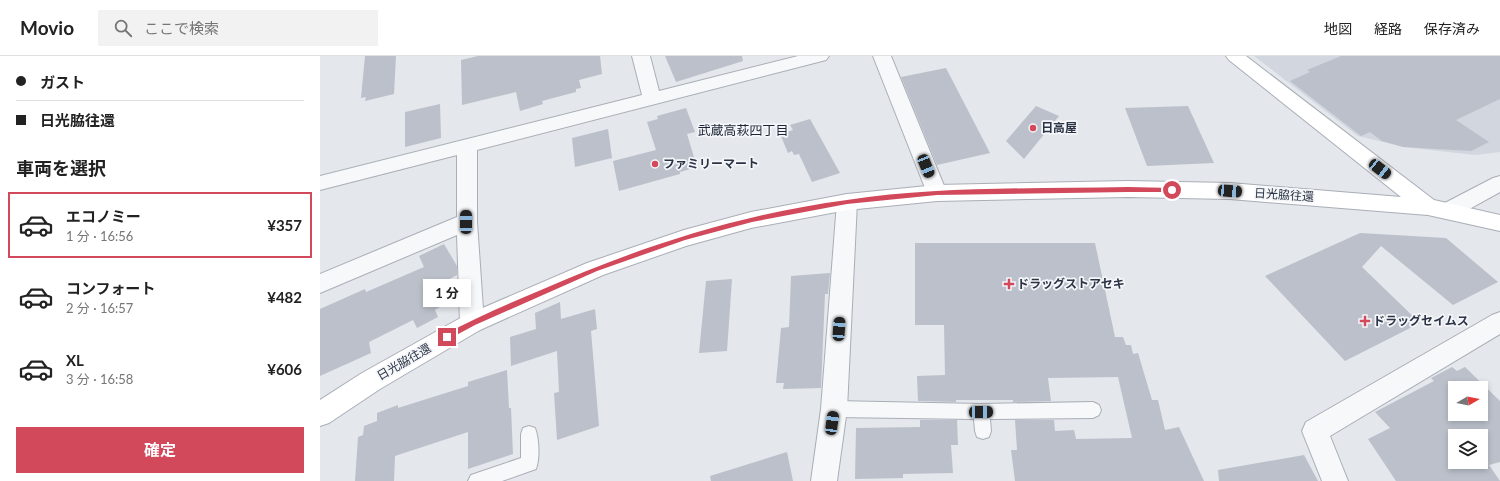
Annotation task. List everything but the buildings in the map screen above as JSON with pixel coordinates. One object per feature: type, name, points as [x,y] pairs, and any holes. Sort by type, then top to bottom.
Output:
[{"type":"street","points":[[642,56],[652,97]]},
{"type":"street","points":[[320,183],[652,97],[820,56]]},
{"type":"street","points":[[882,56],[937,193]]},
{"type":"street","points":[[1235,56],[1438,209],[1500,183]]},
{"type":"street","points":[[467,146],[466,222],[472,323]]},
{"type":"street","name":"日光脇往還","points":[[320,414],[371,381],[472,323],[595,269],[684,238],[752,220],[847,202],[937,193],[1128,189],[1230,191],[1438,209],[1500,223]]},
{"type":"street","points":[[824,481],[834,409],[847,202]]},
{"type":"street","points":[[320,284],[466,222]]},
{"type":"street","points":[[1335,481],[1315,431],[1500,322]]},
{"type":"lane","points":[[834,409],[981,412],[1093,410]]},
{"type":"lane","points":[[981,412],[983,431]]},
{"type":"lane","points":[[477,481],[530,463],[529,434]]},
{"type":"shaded area","points":[[1254,56],[1500,56],[1500,152],[1475,155],[1404,147],[1358,136]]},
{"type":"place","name":"日高屋","points":[[1033,128]]},
{"type":"place","name":"ファミリーマート","points":[[655,164]]},
{"type":"place","name":"ドラッグストアセキ","points":[[1009,284]]},
{"type":"place","name":"ドラッグセイムス","points":[[1365,321]]},
{"type":"district","name":"武蔵高萩四丁目","points":[[743,130]]},
{"type":"route","points":[[447,337],[472,323],[595,269],[684,238],[752,220],[847,202],[937,193],[1128,189],[1172,190]]}]
